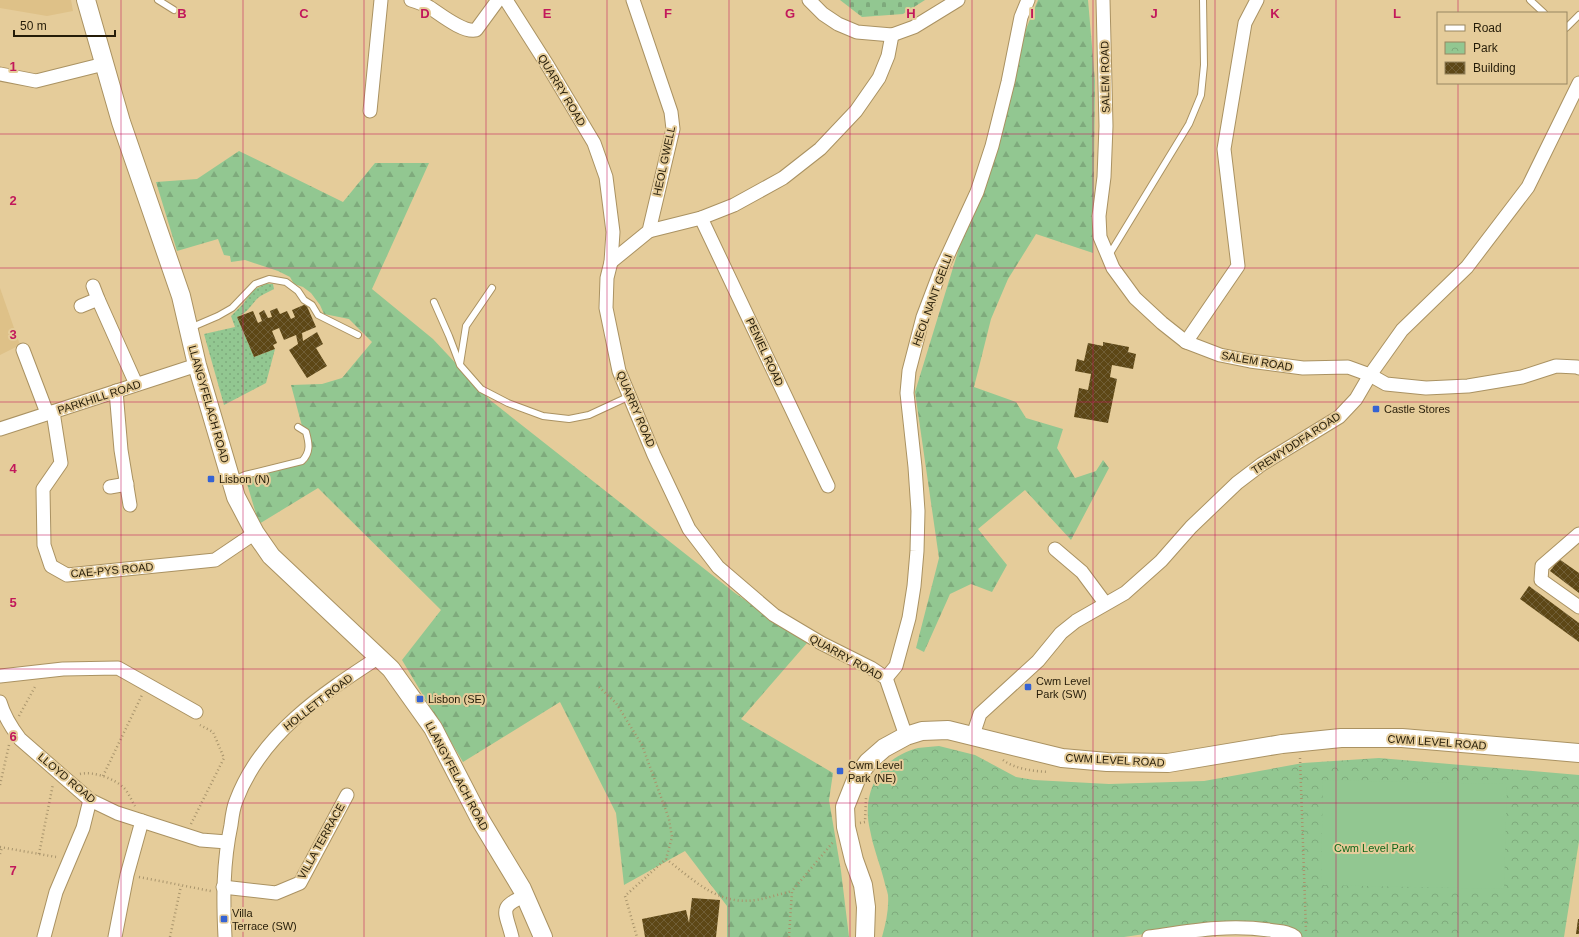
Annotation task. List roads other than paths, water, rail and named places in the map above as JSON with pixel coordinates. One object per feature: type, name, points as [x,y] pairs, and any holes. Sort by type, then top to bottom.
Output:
[{"type":"main road","name":"LLANGYFELACH ROAD","points":[[91,2],[104,64],[120,122],[181,296],[197,364],[236,497],[271,556],[379,656],[391,669],[433,728],[481,821],[525,896],[543,937]]},
{"type":"main road","name":"CWM LEVEL ROAD","points":[[865,937],[866,907],[863,885],[854,860],[846,827],[846,807],[857,777],[868,762],[884,748],[906,736],[922,731],[948,730],[973,735],[1016,748],[1062,758],[1107,762],[1168,763],[1341,738],[1402,738],[1579,753]]},
{"type":"street","points":[[370,111],[381,0]]},
{"type":"street","points":[[411,0],[427,6],[445,18],[470,31],[476,30],[498,0]]},
{"type":"street","name":"QUARRY ROAD","points":[[506,0],[594,143],[606,178],[610,197],[613,232],[612,262],[607,278],[606,308],[619,371],[689,529],[718,567],[774,615],[820,643],[871,668],[886,678],[906,736]]},
{"type":"street","name":"HEOL GWELL","points":[[633,0],[672,112],[673,129],[649,231]]},
{"type":"street","points":[[809,0],[823,14],[838,24],[857,32],[892,35],[914,27],[958,0]]},
{"type":"street","name":"HEOL NANT GELLI","points":[[886,678],[896,666],[909,618],[917,551],[918,511],[907,392],[909,371],[923,318],[940,272],[977,192],[992,146],[1008,82],[1021,17],[1028,0]]},
{"type":"street","name":"SALEM ROAD","points":[[1103,0],[1106,126],[1104,177],[1099,216],[1100,236],[1113,268],[1135,298],[1162,323],[1186,342],[1220,355],[1250,361],[1303,368],[1348,367],[1370,375],[1386,384],[1426,388],[1468,386],[1522,377],[1556,366],[1579,368]]},
{"type":"street","points":[[1186,342],[1238,266],[1224,149],[1246,23],[1257,0]]},
{"type":"street","points":[[612,262],[649,231],[701,218],[734,205],[783,178],[820,149],[856,111],[879,78],[888,56],[892,35]]},
{"type":"street","points":[[0,74],[36,82],[104,64]]},
{"type":"street","name":"TREWYDDFA ROAD","points":[[973,735],[980,714],[1038,661],[1061,633],[1076,621],[1105,603],[1125,593],[1162,560],[1191,527],[1237,483],[1262,464],[1339,417],[1356,399],[1370,375],[1402,330],[1467,267],[1528,187],[1579,83]]},
{"type":"street","name":"PENIEL ROAD","points":[[701,218],[828,486]]},
{"type":"street","points":[[93,286],[136,384]]},
{"type":"street","points":[[81,306],[98,299]]},
{"type":"street","name":"CAE-PYS ROAD","points":[[24,350],[50,413],[62,463],[43,489],[44,545],[52,566],[67,575],[215,560],[256,533]]},
{"type":"street","name":"PARKHILL ROAD","points":[[0,429],[197,364]]},
{"type":"street","points":[[116,391],[121,450],[130,505]]},
{"type":"street","points":[[110,487],[126,484]]},
{"type":"street","points":[[1579,534],[1542,566],[1541,580],[1579,607]]},
{"type":"street","points":[[1055,549],[1082,572],[1105,603]]},
{"type":"street","name":"HOLLETT ROAD","points":[[225,937],[223,890],[227,842],[236,802],[253,765],[276,735],[299,714],[379,656]]},
{"type":"street","points":[[0,676],[63,669],[118,668],[196,712]]},
{"type":"street","name":"LLOYD ROAD","points":[[0,702],[2,716],[20,738],[90,800],[116,813],[201,840],[227,842]]},
{"type":"street","name":"VILLA TERRACE","points":[[223,890],[276,893],[300,882],[347,795]]},
{"type":"street","points":[[44,937],[56,892],[83,828],[90,800]]},
{"type":"street","points":[[115,937],[127,875],[142,821]]},
{"type":"street","points":[[512,937],[506,909],[509,903],[525,896]]},
{"type":"street","points":[[1149,937],[1229,927],[1246,932],[1288,932],[1295,937]]},
{"type":"lane","points":[[158,0],[174,10]]},
{"type":"lane","points":[[1108,257],[1189,124],[1201,95],[1204,65],[1203,0]]},
{"type":"lane","points":[[1530,0],[1543,12]]},
{"type":"lane","points":[[1567,27],[1579,15]]},
{"type":"lane","points":[[189,328],[218,316],[232,308],[255,284],[269,278],[286,282],[298,291],[304,300],[312,305],[318,315],[358,335]]},
{"type":"lane","points":[[460,366],[466,326],[492,288]]},
{"type":"lane","points":[[434,302],[460,366],[481,389],[508,403],[543,416],[569,418],[589,415],[630,396]]},
{"type":"lane","points":[[231,482],[245,475],[302,461],[306,457],[309,450],[309,441],[306,432],[298,427]]},
{"type":"place","name":"Castle Stores","points":[[1376,409]]},
{"type":"place","name":"Lisbon (N)","points":[[211,479]]},
{"type":"place","name":"Cwm Level Park (SW)","points":[[1028,687]]},
{"type":"place","name":"Lisbon (SE)","points":[[420,699]]},
{"type":"place","name":"Cwm Level Park (NE)","points":[[840,771]]},
{"type":"place","name":"Villa Terrace (SW)","points":[[224,919]]},
{"type":"park label","name":"Cwm Level Park","points":[[1374,848]]}]
